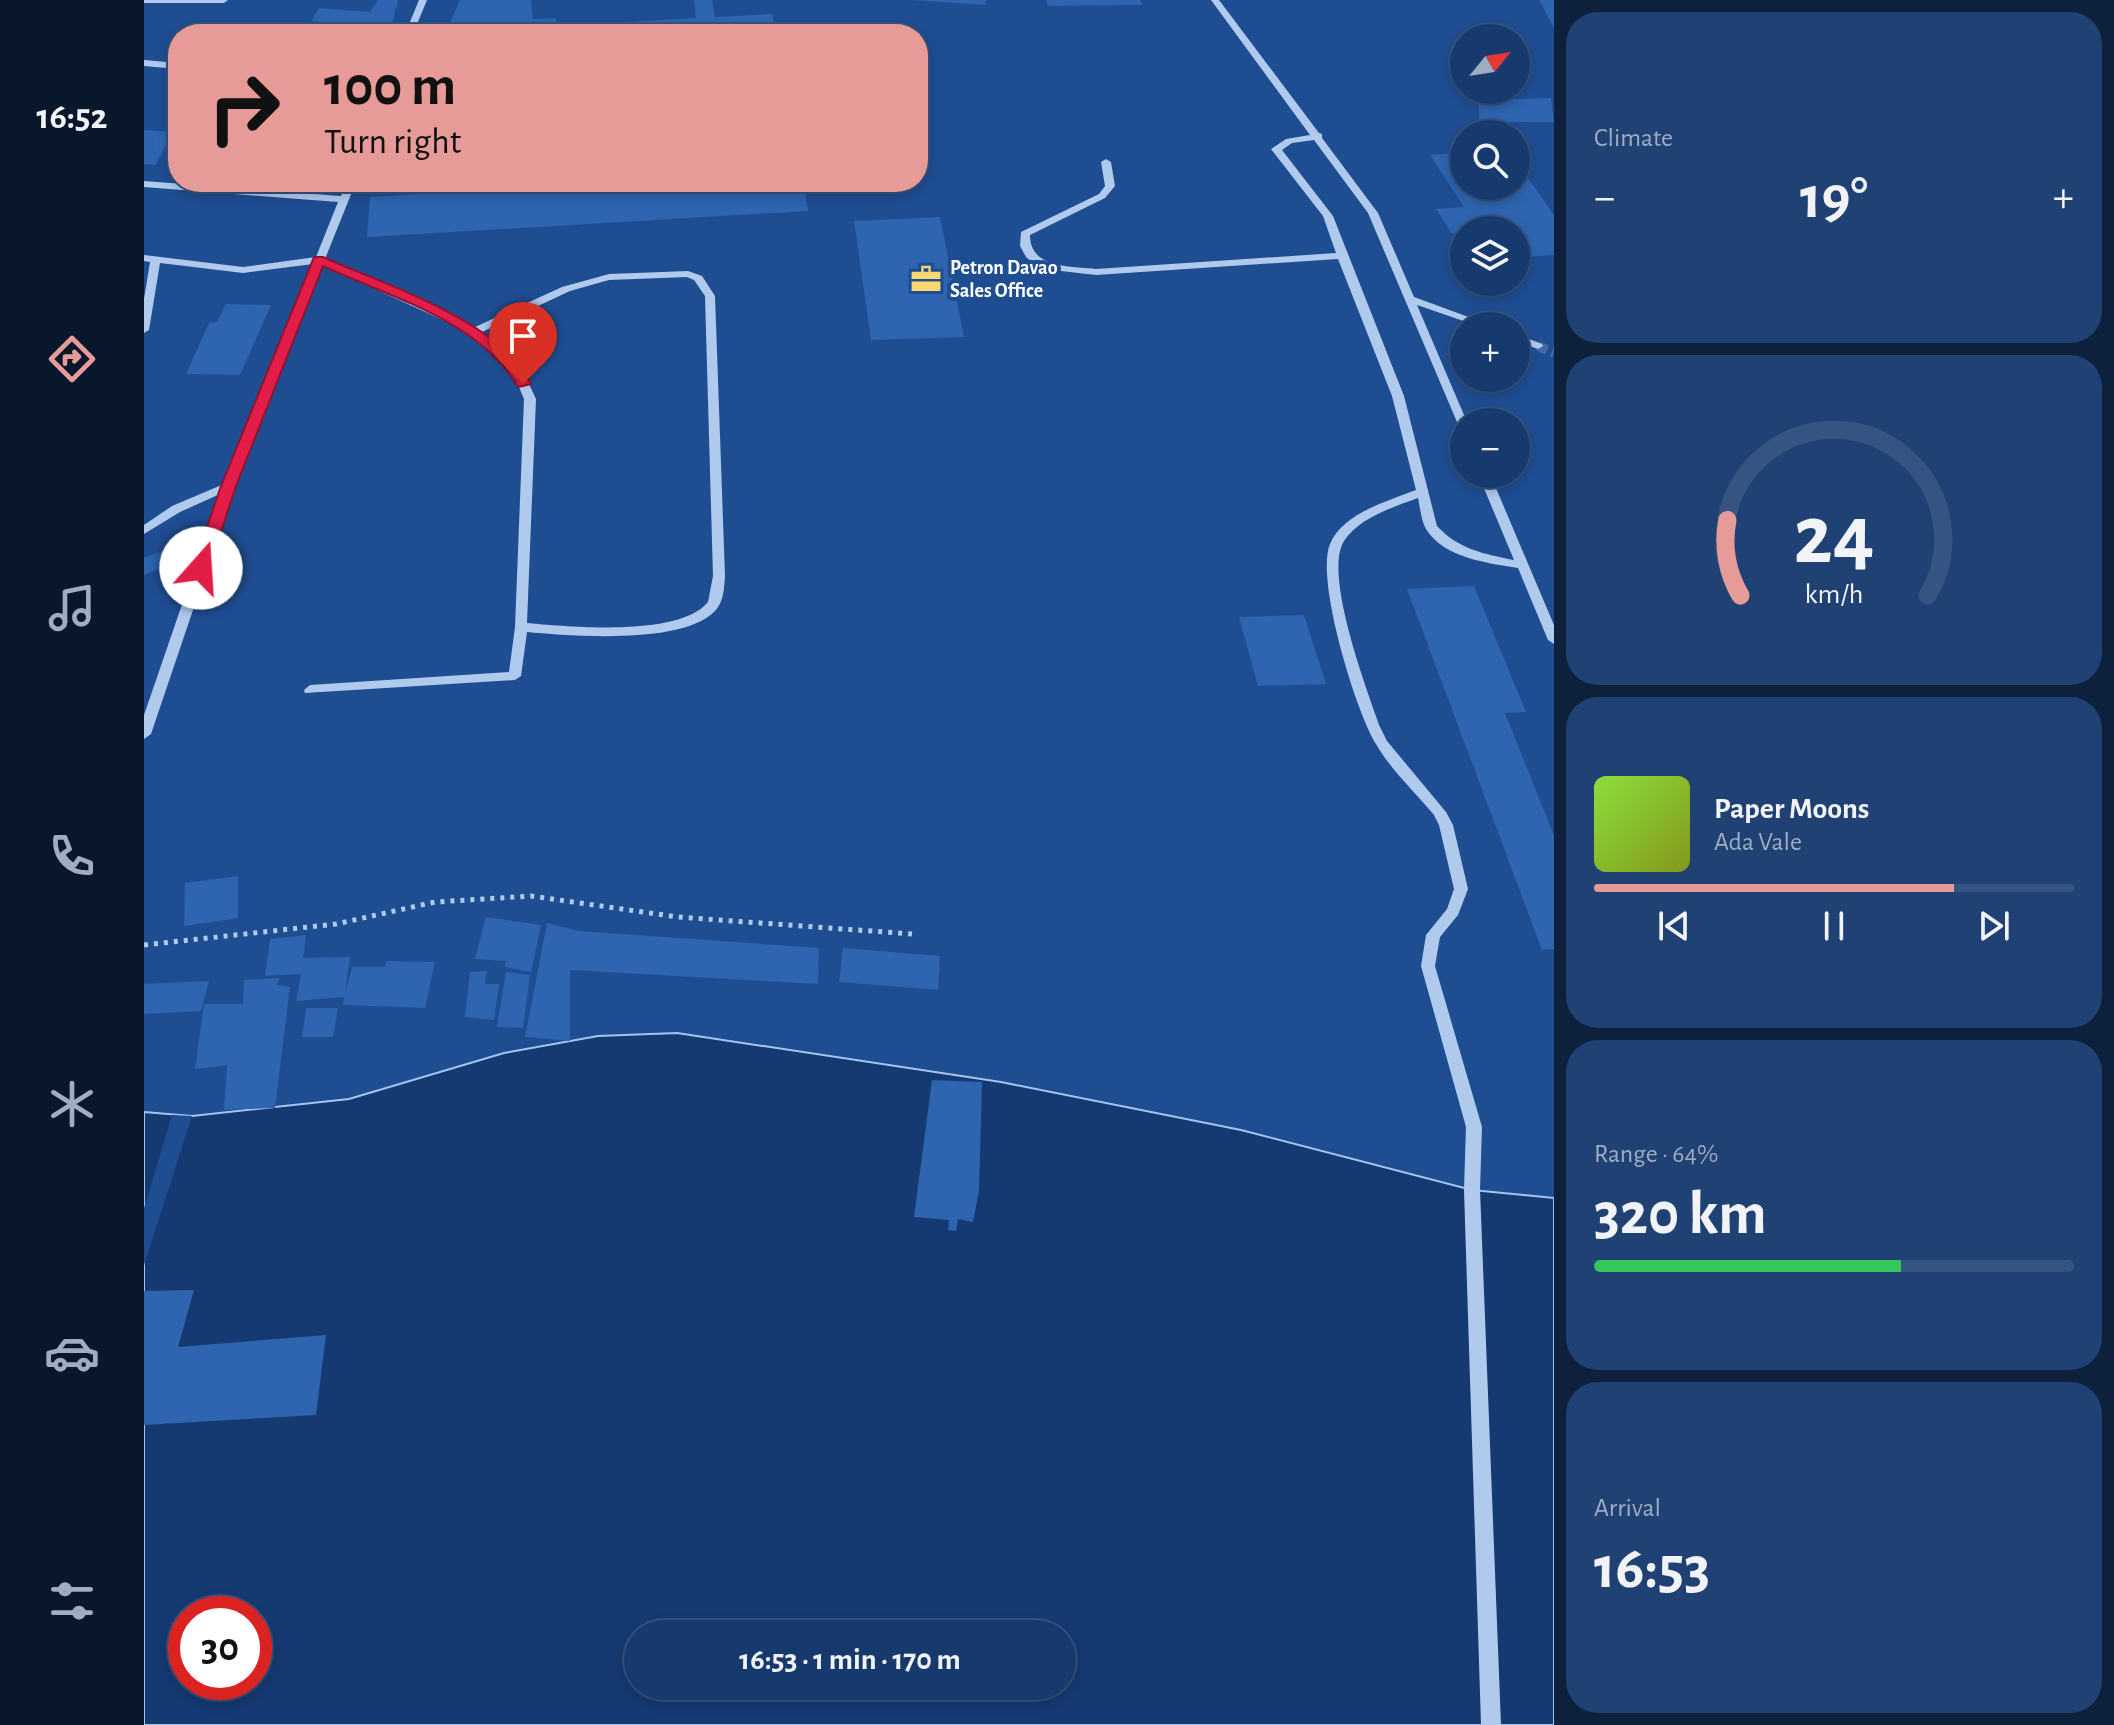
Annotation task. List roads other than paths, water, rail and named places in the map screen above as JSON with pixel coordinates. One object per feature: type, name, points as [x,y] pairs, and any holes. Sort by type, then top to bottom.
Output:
[{"type":"street","points":[[144,0],[224,0]]},
{"type":"street","points":[[413,24],[423,0]]},
{"type":"street","points":[[1215,0],[1319,136],[1373,213],[1456,408]]},
{"type":"street","points":[[144,63],[168,65]]},
{"type":"street","points":[[1319,136],[1289,141],[1276,149],[1328,216],[1398,396],[1431,527],[1451,548],[1522,565]]},
{"type":"street","points":[[1106,162],[1110,186],[1102,196],[1025,234],[1023,243],[1028,254],[1037,262],[1096,272],[1342,256]]},
{"type":"street","points":[[144,184],[168,186]]},
{"type":"street","points":[[251,192],[344,199]]},
{"type":"street","points":[[144,734],[229,486],[347,192]]},
{"type":"street","points":[[144,330],[150,258],[243,270],[319,260],[475,331],[517,369],[530,399],[521,627],[515,676],[310,690]]},
{"type":"street","points":[[475,331],[566,289],[609,277],[688,274],[698,278],[710,296],[719,576],[717,599],[708,612],[669,626],[586,633],[521,627]]},
{"type":"street","points":[[1410,299],[1450,313]]},
{"type":"street","points":[[1530,343],[1538,346]]},
{"type":"street","points":[[144,530],[176,509],[229,486]]},
{"type":"street","points":[[1490,488],[1554,640]]},
{"type":"street","points":[[1420,493],[1356,523],[1337,542],[1330,560],[1332,585],[1373,727],[1382,744],[1439,812],[1446,825],[1461,889],[1453,911],[1433,935],[1428,966],[1453,1044],[1474,1127],[1472,1190],[1491,1725]]},
{"type":"water","points":[[677,1033],[1001,1082],[1241,1130],[1472,1190],[1554,1198],[1554,1725],[144,1725],[144,1112],[192,1116],[349,1099],[504,1053],[598,1036]]},
{"type":"tunnel","points":[[1538,346],[1554,353]]},
{"type":"place","name":"Petron Davao Sales Office","points":[[926,279]]}]
